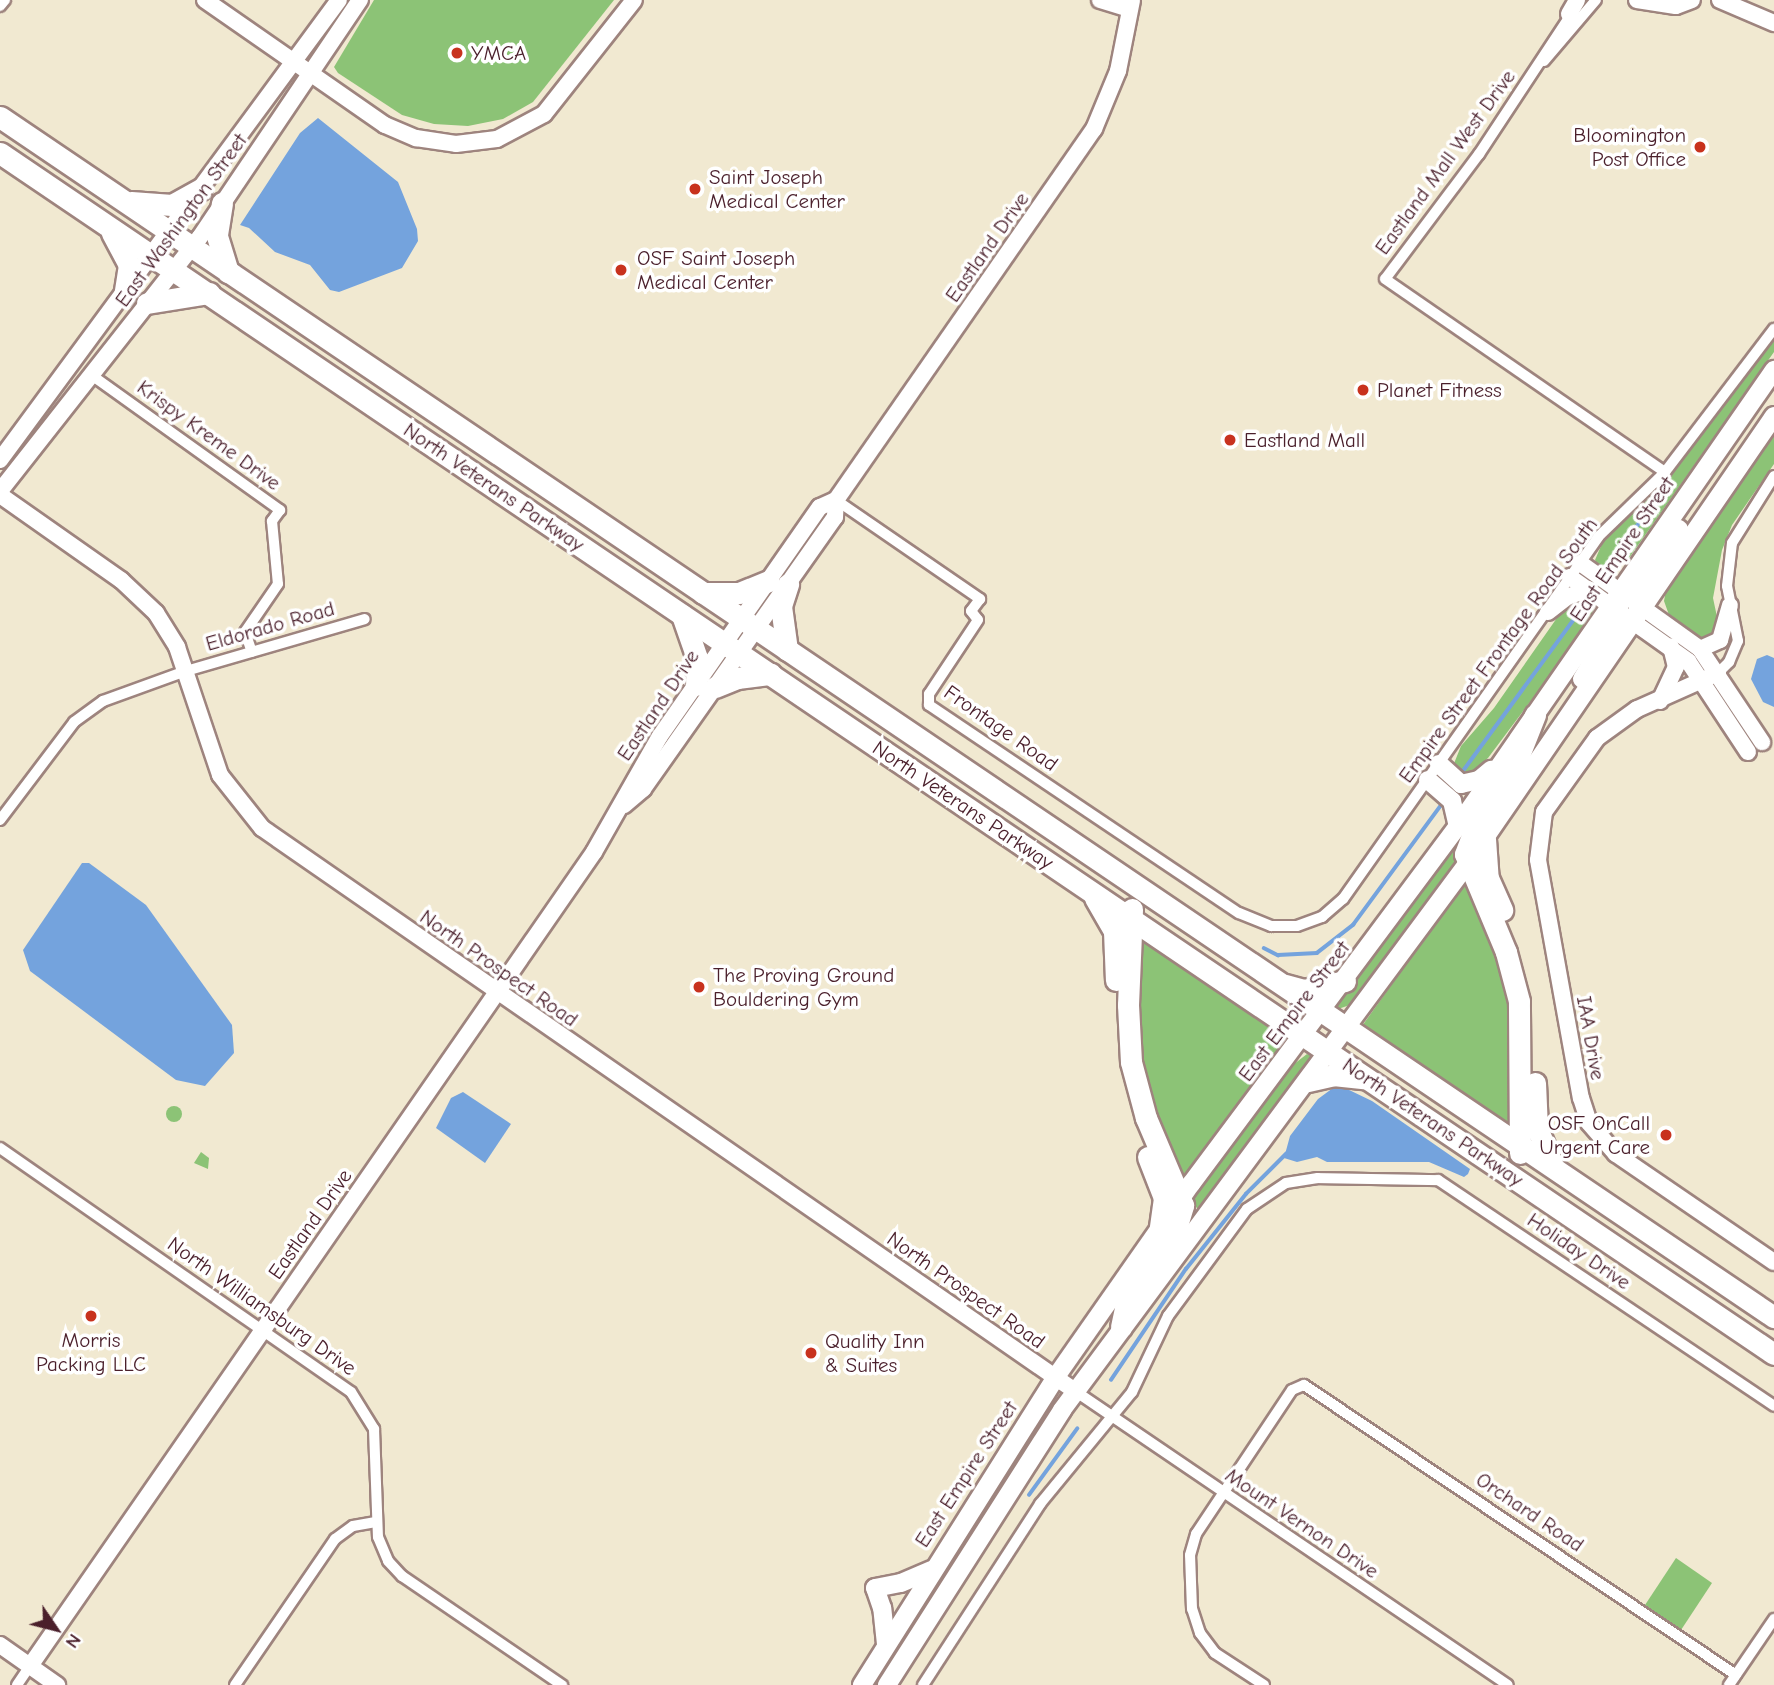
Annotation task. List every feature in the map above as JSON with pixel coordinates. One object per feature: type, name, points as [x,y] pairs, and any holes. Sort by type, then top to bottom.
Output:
[{"type":"highway","name":"North Veterans Parkway","points":[[0,117],[1774,1317]]},
{"type":"highway","name":"North Veterans Parkway","points":[[0,153],[1774,1354]]},
{"type":"highway","points":[[123,201],[172,205],[201,189]]},
{"type":"highway","points":[[222,203],[217,236],[228,272]]},
{"type":"highway","points":[[106,225],[129,265],[124,295]]},
{"type":"highway","points":[[147,303],[209,293]]},
{"type":"highway","points":[[703,593],[739,593],[778,583],[787,650]]},
{"type":"highway","points":[[682,614],[706,686],[737,678],[771,674]]},
{"type":"highway","points":[[1535,715],[1514,768],[1469,836],[1467,864],[1506,952],[1519,1001],[1522,1058],[1517,1143],[1524,1170],[1539,1195]]},
{"type":"highway","points":[[1485,839],[1488,878],[1529,980],[1536,1034],[1534,1108],[1537,1128],[1554,1168]]},
{"type":"highway","points":[[1113,869],[1131,900],[1134,920],[1128,1005],[1131,1062],[1146,1118],[1182,1197],[1179,1225],[1126,1299],[1121,1327]]},
{"type":"highway","points":[[1091,891],[1116,944],[1115,1052],[1128,1107],[1164,1198],[1160,1228]]},
{"type":"highway","points":[[1283,985],[1304,990],[1345,981]]},
{"type":"highway","points":[[1308,1081],[1333,1075],[1367,1078]]},
{"type":"main road","name":"East Empire Street","points":[[862,1685],[931,1570],[1055,1378],[1182,1197],[1305,1036],[1458,826],[1617,602],[1774,370]]},
{"type":"main road","points":[[1639,610],[1650,571],[1739,436],[1745,411]]},
{"type":"main road","name":"East Empire Street","points":[[887,1685],[972,1545],[1075,1391],[1348,1029],[1485,839],[1774,416]]},
{"type":"main road","points":[[1547,750],[1549,734],[1611,634],[1617,602]]},
{"type":"main road","points":[[1439,764],[1448,776],[1465,784],[1479,780],[1507,756]]},
{"type":"main road","points":[[1428,780],[1452,801],[1458,826]]},
{"type":"main road","points":[[886,1644],[882,1608],[875,1588],[901,1583],[931,1570]]},
{"type":"street","points":[[0,6],[5,0]]},
{"type":"street","points":[[205,0],[292,61],[405,134],[441,143],[488,141],[530,123],[561,98],[634,0]]},
{"type":"street","name":"East Washington Street","points":[[0,460],[170,233],[292,61],[339,0]]},
{"type":"street","name":"East Washington Street","points":[[0,493],[191,247],[313,74],[360,0]]},
{"type":"street","points":[[1100,0],[1130,5]]},
{"type":"street","name":"Eastland Mall West Drive","points":[[1537,68],[1573,7],[1582,0]]},
{"type":"street","name":"Eastland Mall West Drive","points":[[1595,0],[1537,68],[1385,279],[1665,472]]},
{"type":"street","points":[[1637,0],[1676,6],[1692,0]]},
{"type":"street","points":[[1720,0],[1774,23]]},
{"type":"street","name":"Eastland Drive","points":[[30,1666],[498,992],[624,805],[643,789],[706,686],[778,583],[820,507],[836,500],[1094,129],[1114,85],[1130,5]]},
{"type":"street","name":"Empire Street Frontage Road South","points":[[1306,924],[1343,899],[1605,529],[1665,472],[1774,329]]},
{"type":"street","name":"Krispy Kreme Drive","points":[[90,374],[280,510],[272,521],[278,584],[245,632],[252,652]]},
{"type":"street","points":[[1660,701],[1703,682],[1729,662],[1738,641],[1727,576],[1732,543],[1774,476]]},
{"type":"street","name":"North Prospect Road","points":[[0,493],[144,598],[166,628],[186,671],[214,762],[252,819],[1075,1391]]},
{"type":"street","name":"Frontage Road","points":[[836,500],[979,599],[971,611],[978,620],[929,694],[929,705],[1246,918],[1271,926],[1306,924]]},
{"type":"street","points":[[1575,570],[1617,602]]},
{"type":"street","points":[[1575,570],[1589,589],[1639,610],[1700,649],[1762,742]]},
{"type":"street","points":[[1548,612],[1567,597],[1589,589]]},
{"type":"street","points":[[1700,649],[1720,640],[1730,605]]},
{"type":"street","points":[[1639,610],[1703,682],[1748,752]]},
{"type":"street","name":"Eldorado Road","points":[[0,820],[74,722],[108,699],[186,671],[365,619]]},
{"type":"street","points":[[1660,701],[1676,667],[1671,647]]},
{"type":"street","name":"IAA Drive","points":[[1660,701],[1606,729],[1575,764],[1544,812],[1538,860],[1589,1123],[1616,1154],[1774,1262]]},
{"type":"street","name":"North Williamsburg Drive","points":[[0,1148],[263,1328],[351,1392],[368,1413],[376,1443],[376,1522],[382,1548],[402,1576],[562,1685]]},
{"type":"street","name":"Holiday Drive","points":[[1113,1417],[1138,1382],[1168,1316],[1238,1220],[1266,1193],[1303,1179],[1438,1180],[1774,1405]]},
{"type":"street","name":"Orchard Road","points":[[1223,1493],[1292,1390],[1301,1385],[1327,1398],[1736,1675]]},
{"type":"street","name":"Mount Vernon Drive","points":[[1075,1391],[1508,1685]]},
{"type":"street","points":[[923,1685],[1040,1504],[1113,1417]]},
{"type":"street","points":[[1223,1493],[1192,1544],[1194,1617],[1209,1647],[1258,1684]]},
{"type":"street","points":[[235,1685],[335,1539],[354,1526],[376,1522]]},
{"type":"street","points":[[1729,1685],[1774,1619]]},
{"type":"street","points":[[0,1646],[57,1685]]},
{"type":"street","points":[[17,1685],[30,1666]]},
{"type":"green space","name":"YMCA","points":[[374,0],[614,0],[533,102],[503,119],[468,126],[434,124],[402,115],[338,73],[334,67]]},
{"type":"green space","points":[[1774,338],[1774,352],[1627,561],[1611,573],[1599,568],[1595,560],[1604,539],[1669,477]]},
{"type":"green space","points":[[1774,430],[1774,464],[1732,525],[1722,550],[1713,598],[1720,631],[1704,640],[1669,615],[1664,601],[1666,590]]},
{"type":"green space","points":[[1583,595],[1594,603],[1593,618],[1488,758],[1466,779],[1453,766],[1461,746],[1494,708],[1566,605]]},
{"type":"green space","points":[[1454,841],[1458,845],[1456,868],[1353,1004],[1338,1009],[1338,1001]]},
{"type":"green space","points":[[1464,883],[1494,945],[1509,993],[1508,1126],[1362,1026]]},
{"type":"green space","points":[[1141,939],[1287,1039],[1184,1182],[1160,1136],[1135,1040]]},
{"type":"green space","points":[[1307,1054],[1313,1057],[1200,1210],[1189,1202],[1285,1071]]},
{"type":"green space","points":[[171,1106],[177,1106],[182,1114],[180,1120],[171,1122],[166,1117],[166,1111]]},
{"type":"green space","points":[[201,1152],[209,1158],[208,1169],[194,1163]]},
{"type":"green space","points":[[1676,1558],[1712,1583],[1681,1630],[1645,1605]]},
{"type":"water","points":[[318,118],[398,182],[417,229],[418,241],[402,268],[339,292],[330,290],[310,265],[275,252],[249,228],[240,225],[300,133]]},
{"type":"water","points":[[1767,655],[1774,658],[1774,707],[1763,702],[1751,679],[1757,659]]},
{"type":"water","points":[[82,863],[89,863],[146,905],[232,1025],[234,1053],[205,1086],[176,1080],[30,971],[23,950]]},
{"type":"water","points":[[1333,1088],[1345,1088],[1372,1101],[1470,1169],[1468,1174],[1464,1177],[1429,1162],[1327,1162],[1317,1157],[1297,1162],[1284,1158],[1290,1136],[1318,1099]]},
{"type":"water","points":[[463,1092],[511,1124],[485,1163],[436,1128],[451,1098]]},
{"type":"waterway","points":[[1606,566],[1640,522]]},
{"type":"waterway","points":[[1463,771],[1586,603]]},
{"type":"waterway","points":[[1264,948],[1278,955],[1317,953],[1353,925],[1442,804]]},
{"type":"waterway","points":[[1111,1380],[1186,1269],[1246,1194],[1286,1154]]},
{"type":"waterway","points":[[1029,1495],[1077,1429]]},
{"type":"place","name":"YMCA","points":[[457,53]]},
{"type":"place","name":"Bloomington Post Office","points":[[1700,147]]},
{"type":"place","name":"Saint Joseph Medical Center","points":[[695,189]]},
{"type":"place","name":"OSF Saint Joseph Medical Center","points":[[621,270]]},
{"type":"place","name":"Planet Fitness","points":[[1363,390]]},
{"type":"place","name":"Eastland Mall","points":[[1230,440]]},
{"type":"place","name":"The Proving Ground Bouldering Gym","points":[[699,987]]},
{"type":"place","name":"OSF OnCall Urgent Care","points":[[1666,1135]]},
{"type":"place","name":"Morris Packing LLC","points":[[91,1316]]},
{"type":"place","name":"Quality Inn & Suites","points":[[811,1353]]}]
